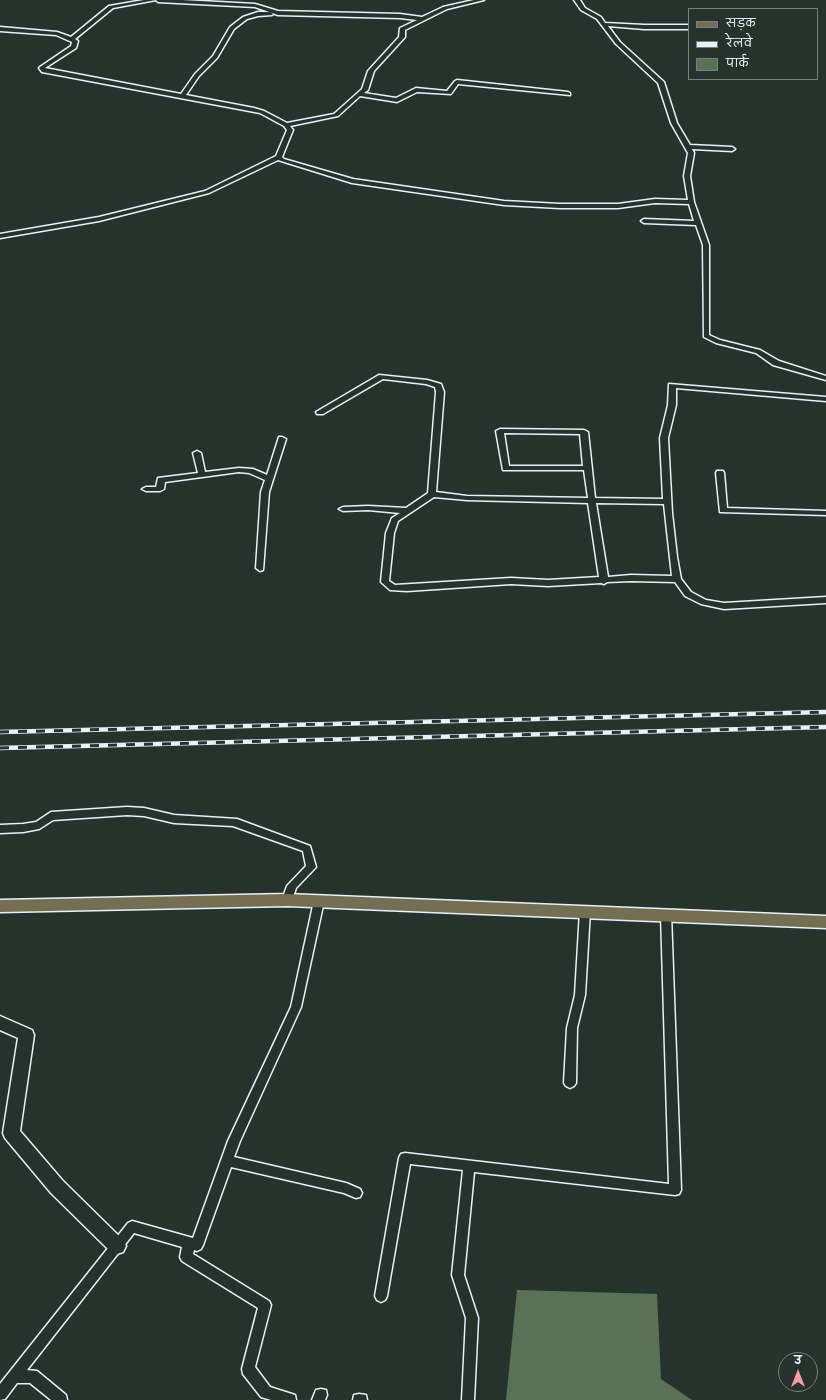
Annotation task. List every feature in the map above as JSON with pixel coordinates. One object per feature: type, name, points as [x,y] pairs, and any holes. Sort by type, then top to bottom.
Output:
[{"type":"main road","points":[[0,906],[287,900],[666,914],[826,922]]},
{"type":"street","points":[[72,39],[110,7],[154,0]]},
{"type":"street","points":[[158,0],[255,6],[278,13]]},
{"type":"street","points":[[286,125],[336,115],[358,94],[365,90],[371,71],[402,37],[402,29],[445,8],[480,0]]},
{"type":"street","points":[[577,0],[583,9],[599,18],[618,43],[661,82],[674,123],[691,153],[687,176],[691,202],[706,245],[706,336],[718,342],[758,351],[776,363],[826,378]]},
{"type":"street","points":[[183,96],[197,75],[215,58],[232,28],[245,18],[258,14],[278,13],[400,16],[423,19]]},
{"type":"street","points":[[603,24],[644,27],[688,27]]},
{"type":"street","points":[[0,29],[57,34],[75,41],[74,47],[42,68],[44,71],[252,109],[286,125],[290,130],[279,156],[206,192],[99,219],[0,236]]},
{"type":"street","points":[[358,94],[397,100],[416,90],[449,92],[456,82],[568,94]]},
{"type":"street","points":[[688,147],[732,149]]},
{"type":"street","points":[[279,156],[282,160],[352,181],[504,203],[560,206],[618,206],[655,201],[691,202]]},
{"type":"street","points":[[644,221],[698,223]]},
{"type":"street","points":[[320,412],[382,376],[427,382],[438,386],[440,392],[432,494]]},
{"type":"street","points":[[826,399],[672,386],[672,405],[664,438],[667,502],[673,557],[677,579],[688,594],[704,602],[724,606],[826,600]]},
{"type":"street","points":[[587,468],[506,468],[500,431],[584,432],[587,468],[604,581]]},
{"type":"street","points":[[260,568],[265,492],[282,439]]},
{"type":"street","points":[[197,453],[202,475]]},
{"type":"street","points":[[146,488],[160,488],[161,480],[250,471],[269,479]]},
{"type":"street","points":[[720,473],[723,510],[826,513]]},
{"type":"street","points":[[667,502],[467,498],[432,494],[395,520],[390,534],[385,582],[393,588],[407,588],[511,581],[548,583],[604,581],[631,578],[677,579]]},
{"type":"street","points":[[343,509],[368,508],[407,511]]},
{"type":"street","points":[[0,829],[34,826],[51,816],[127,811],[144,812],[174,819],[234,822],[307,849],[311,867],[292,886],[287,900]]},
{"type":"street","points":[[0,1394],[132,1227],[197,1245],[234,1141],[296,1007],[319,901]]},
{"type":"street","points":[[570,1083],[572,1028],[580,995],[585,911]]},
{"type":"street","points":[[380,1296],[405,1158],[675,1190],[666,914]]},
{"type":"street","points":[[0,1023],[26,1035],[11,1133],[57,1188],[117,1246]]},
{"type":"street","points":[[227,1161],[346,1188],[356,1193]]},
{"type":"street","points":[[468,1400],[472,1318],[458,1275],[469,1166]]},
{"type":"street","points":[[189,1243],[186,1257],[265,1306],[248,1369],[266,1392],[290,1400]]},
{"type":"street","points":[[14,1377],[32,1376],[61,1400]]},
{"type":"green space","points":[[517,1290],[657,1294],[661,1379],[692,1400],[506,1400]]},
{"type":"railway","points":[[0,732],[826,712]]},
{"type":"railway","points":[[0,748],[826,727]]}]
